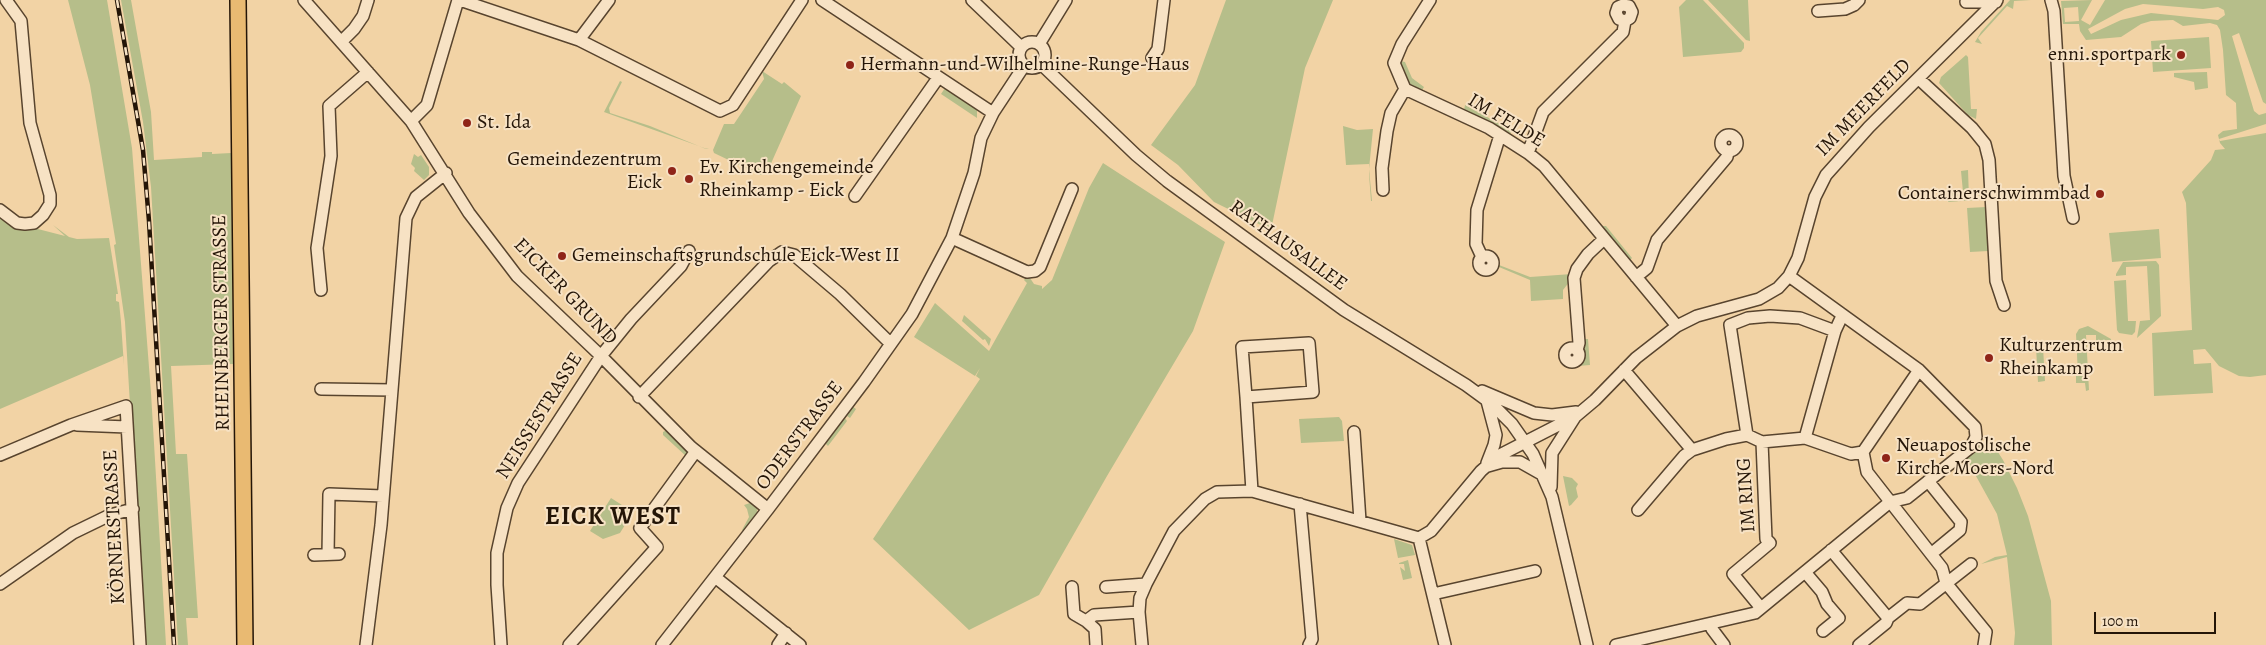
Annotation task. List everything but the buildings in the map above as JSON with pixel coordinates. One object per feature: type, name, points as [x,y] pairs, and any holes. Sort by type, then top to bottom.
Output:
[{"type":"main road","name":"RHEINBERGER STRASSE","points":[[239,1],[245,645]]},
{"type":"street","points":[[0,210],[17,223],[34,223],[43,215],[50,204],[50,195],[30,123],[21,21],[6,0]]},
{"type":"street","name":"EICKER GRUND","points":[[304,0],[411,121],[446,173],[469,213],[517,276],[601,356],[639,397],[696,451],[768,509]]},
{"type":"street","points":[[341,42],[354,29],[363,16],[368,0]]},
{"type":"street","points":[[411,121],[427,105],[459,0],[579,40],[720,111],[733,105],[802,0]]},
{"type":"street","points":[[579,40],[609,0]]},
{"type":"street","points":[[822,0],[993,113]]},
{"type":"street","points":[[972,0],[1021,47]]},
{"type":"street","points":[[1039,44],[1066,0]]},
{"type":"street","points":[[1152,58],[1158,49],[1164,0]]},
{"type":"street","points":[[1383,190],[1382,168],[1387,131],[1391,113],[1405,89],[1394,63],[1402,44],[1430,0]]},
{"type":"street","points":[[1818,11],[1845,9],[1854,5],[1859,0]]},
{"type":"street","points":[[2051,0],[2054,11],[2064,176],[2073,218]]},
{"type":"street","points":[[1965,1],[1996,1]]},
{"type":"street","points":[[1965,1],[1979,18]]},
{"type":"street","name":"IM MEERFELD","points":[[1484,468],[1502,453],[1580,413],[1655,342],[1677,326],[1697,316],[1759,299],[1778,288],[1790,276],[1800,252],[1815,197],[1822,181],[1847,150],[1996,1]]},
{"type":"street","points":[[1528,153],[1543,112],[1615,41],[1623,32],[1625,21]]},
{"type":"street","points":[[1029,42],[1039,44],[1044,52],[1042,64],[1035,68],[1024,66],[1018,57],[1021,47],[1029,42]]},
{"type":"street","name":"RATHAUSALLEE","points":[[1042,64],[1136,155],[1167,181],[1344,310],[1466,385],[1486,400],[1509,420],[1525,441],[1544,476],[1552,497]]},
{"type":"street","name":"ODERSTRASSE","points":[[662,645],[864,382],[912,314],[952,238],[974,172],[981,138],[993,113],[1024,66]]},
{"type":"street","points":[[321,290],[317,248],[331,156],[329,106],[368,72]]},
{"type":"street","points":[[855,196],[938,78]]},
{"type":"street","points":[[1919,79],[1972,128],[1985,144],[1989,160],[1996,281],[2004,306]]},
{"type":"street","name":"IM FELDE","points":[[1405,89],[1464,116],[1528,153],[1544,166],[1677,326]]},
{"type":"street","points":[[1482,257],[1476,244],[1477,210],[1500,136]]},
{"type":"street","points":[[1636,277],[1647,268],[1658,240],[1727,157],[1728,152]]},
{"type":"street","points":[[366,645],[383,496],[406,218],[416,197],[446,173]]},
{"type":"street","points":[[952,238],[1027,272],[1035,271],[1040,268],[1072,189]]},
{"type":"street","points":[[1577,350],[1579,343],[1574,278],[1577,269],[1588,254],[1604,239]]},
{"type":"street","name":"NEISSESTRASSE","points":[[501,645],[497,553],[506,508],[518,482],[601,356],[681,266],[688,251]]},
{"type":"street","points":[[639,397],[769,260],[780,252],[794,255],[840,294],[890,343]]},
{"type":"street","points":[[1616,645],[1756,613],[1890,502],[1907,498],[1971,446],[1976,437],[1976,427],[1919,370],[1842,316],[1790,276]]},
{"type":"street","points":[[1747,435],[1730,325],[1748,318],[1770,316],[1800,318],[1835,332]]},
{"type":"street","points":[[1805,438],[1835,332],[1842,316]]},
{"type":"street","points":[[1246,397],[1313,392],[1310,343],[1242,347],[1252,490]]},
{"type":"street","points":[[1624,370],[1692,450]]},
{"type":"street","points":[[1919,370],[1863,452],[1867,472],[1942,568],[1946,584],[1986,632],[1984,645]]},
{"type":"street","points":[[1466,385],[1534,413],[1580,413]]},
{"type":"street","points":[[320,389],[392,390]]},
{"type":"street","points":[[1142,645],[1139,612],[1140,598],[1146,584],[1174,531],[1193,509],[1205,499],[1218,492],[1252,490],[1420,538],[1431,531],[1484,468],[1496,438],[1492,416],[1486,400]]},
{"type":"street","name":"KÖRNERSTRASSE","points":[[70,424],[126,406],[140,645]]},
{"type":"street","points":[[1580,413],[1552,453],[1550,471],[1552,497],[1587,645]]},
{"type":"street","points":[[0,455],[70,424],[127,427]]},
{"type":"street","points":[[1354,432],[1360,521]]},
{"type":"street","points":[[1638,510],[1684,456],[1692,450],[1747,435],[1762,442],[1805,438],[1851,454],[1863,452]]},
{"type":"street","name":"IM RING","points":[[1761,608],[1733,574],[1770,543],[1766,539],[1762,442]]},
{"type":"street","points":[[569,645],[657,547],[640,528],[696,451]]},
{"type":"street","points":[[1484,468],[1502,462],[1520,462],[1544,476]]},
{"type":"street","points":[[1928,481],[1961,522],[1960,530],[1931,554]]},
{"type":"street","points":[[314,555],[334,554],[329,494],[383,496]]},
{"type":"street","points":[[1300,504],[1312,639],[1309,645]]},
{"type":"street","points":[[0,584],[73,533],[110,515],[133,509]]},
{"type":"street","points":[[1420,538],[1444,645]]},
{"type":"street","points":[[1831,550],[1888,618]]},
{"type":"street","points":[[1866,643],[1886,623],[1888,618],[1907,603],[1920,604],[1971,564]]},
{"type":"street","points":[[1433,594],[1535,571]]},
{"type":"street","points":[[1805,572],[1822,592],[1826,604],[1839,618],[1823,631]]},
{"type":"street","points":[[715,577],[800,645]]},
{"type":"street","points":[[1106,587],[1146,584]]},
{"type":"street","points":[[1072,587],[1074,614],[1095,629],[1096,645]]},
{"type":"street","points":[[1086,621],[1094,615],[1139,612]]},
{"type":"street","points":[[1711,624],[1712,629],[1724,645]]},
{"type":"street","points":[[778,645],[786,633]]},
{"type":"green space","points":[[68,0],[107,0],[132,148],[151,393],[166,645],[143,645],[133,421],[131,421],[125,322],[114,245],[116,244],[90,85]]},
{"type":"green space","points":[[121,0],[131,0],[151,112],[154,160],[202,157],[202,152],[212,152],[212,154],[231,153],[233,364],[171,366],[176,454],[187,454],[198,618],[186,618],[188,645],[178,645],[151,187],[143,122]]},
{"type":"green space","points":[[1226,0],[1333,0],[1305,68],[1271,230],[1214,202],[1178,165],[1151,145],[1195,85]]},
{"type":"green space","points":[[1686,0],[1703,0],[1744,43],[1744,48],[1741,52],[1683,57],[1679,7]]},
{"type":"green space","points":[[1708,0],[1748,0],[1750,41],[1746,40]]},
{"type":"green space","points":[[2010,0],[2031,0],[2014,1],[2013,9],[2007,6],[1978,38],[1982,44],[1975,42],[1981,32]]},
{"type":"green space","points":[[2092,0],[2081,20],[2090,25],[2105,0],[2266,0],[2266,104],[2263,102],[2239,33],[2232,36],[2254,111],[2259,115],[2266,113],[2266,124],[2219,139],[2218,135],[2223,131],[2237,129],[2236,103],[2226,95],[2223,50],[2220,30],[2217,25],[2210,23],[2183,26],[2173,20],[2151,21],[2141,24],[2121,37],[2086,40],[2080,31],[2079,24],[2063,24],[2061,1]],"holes":[[[2143,4],[2203,9],[2218,7],[2224,10],[2225,15],[2218,20],[2151,13],[2121,20],[2091,34],[2088,29],[2125,9]],[[2078,7],[2079,21],[2065,22],[2064,8]]]},
{"type":"green space","name":"enni.sportpark","points":[[2209,37],[2211,68],[2153,72],[2151,41]]},
{"type":"green space","points":[[1966,55],[1968,57],[1971,109],[1977,109],[1976,119],[1968,115],[1939,83],[1941,77]]},
{"type":"green space","points":[[1400,61],[1405,62],[1412,78],[1424,87],[1421,92],[1408,83],[1402,74]]},
{"type":"green space","points":[[762,71],[782,84],[784,82],[801,96],[769,168],[765,174],[760,175],[714,153],[713,150],[724,124],[734,124],[764,79]]},
{"type":"green space","points":[[2207,72],[2208,88],[2195,90],[2194,82],[2174,77],[2174,73]]},
{"type":"green space","points":[[620,81],[622,82],[609,108],[610,113],[650,126],[699,146],[604,112]]},
{"type":"green space","points":[[945,88],[977,110],[977,118],[941,94]]},
{"type":"green space","points":[[1465,105],[1511,130],[1510,137],[1464,110]]},
{"type":"green space","points":[[1343,126],[1357,130],[1373,129],[1369,169],[1369,164],[1346,165]]},
{"type":"green space","points":[[2266,133],[2266,375],[2239,376],[2219,366],[2205,349],[2193,350],[2194,364],[2211,363],[2213,393],[2154,396],[2152,333],[2192,330],[2186,203],[2182,192],[2211,160],[2215,150],[2225,149],[2220,143],[2219,139],[2220,141]]},
{"type":"green space","points":[[414,154],[418,157],[421,155],[429,167],[429,175],[424,180],[414,171],[415,168],[411,164]]},
{"type":"green space","points":[[1103,163],[1225,242],[1193,331],[1039,595],[969,630],[873,539],[980,379],[976,376],[980,368],[975,376],[914,337],[935,303],[989,351],[1027,283],[1024,280],[1028,275],[1034,284],[1042,286],[1042,289],[1052,280],[1089,188]]},
{"type":"green space","points":[[1369,169],[1372,201],[1371,201]]},
{"type":"green space","points":[[1968,170],[1969,198],[1979,198],[1979,191],[1990,190],[1990,199],[1948,202],[1947,193],[1963,192],[1961,171]]},
{"type":"green space","points":[[1986,207],[1988,251],[1970,252],[1967,208]]},
{"type":"green space","points":[[0,209],[34,228],[65,236],[53,225],[69,237],[77,239],[109,238],[118,294],[116,294],[116,301],[119,302],[124,366],[123,356],[0,409]]},
{"type":"green space","points":[[1601,226],[1606,226],[1632,258],[1628,262]]},
{"type":"green space","points":[[2159,229],[2161,258],[2112,262],[2109,233]]},
{"type":"green space","points":[[2156,261],[2159,265],[2161,316],[2137,338],[2140,321],[2150,320],[2147,266],[2126,267],[2126,275],[2116,276],[2116,274],[2123,262]]},
{"type":"green space","points":[[1499,265],[1530,277],[1572,274],[1570,281],[1563,290],[1563,299],[1531,301],[1530,280],[1499,267]]},
{"type":"green space","points":[[2126,280],[2128,321],[2136,321],[2135,332],[2132,335],[2119,333],[2117,330],[2114,281]]},
{"type":"green space","points":[[964,315],[991,339],[989,346],[985,339],[983,340],[962,321]]},
{"type":"green space","points":[[2088,326],[2111,339],[2112,352],[2110,352],[2109,340],[2096,341],[2096,335],[2086,335],[2089,390],[2086,391],[2085,383],[2076,383],[2076,376],[2078,375],[2076,334],[2079,329]]},
{"type":"green space","points":[[1582,339],[1588,339],[1590,365],[1578,366],[1583,359]]},
{"type":"green space","points":[[2036,347],[2043,347],[2045,381],[2038,382]]},
{"type":"green space","points":[[852,406],[856,409],[850,418],[847,416],[845,418],[847,421],[828,446],[824,442]]},
{"type":"green space","points":[[1339,417],[1342,421],[1344,441],[1301,443],[1299,419]]},
{"type":"green space","points":[[667,430],[688,451],[687,457],[663,435],[663,432]]},
{"type":"green space","points":[[1989,438],[2017,488],[2028,516],[2051,601],[2052,645],[2014,645],[2015,633],[2007,557],[1981,564],[1995,557],[2007,555],[1997,514],[1966,458]]},
{"type":"green space","points":[[1563,476],[1572,478],[1578,484],[1576,488],[1578,497],[1569,506]]},
{"type":"green space","points":[[611,498],[633,512],[620,533],[603,539],[590,531]]},
{"type":"green space","points":[[751,499],[757,506],[757,514],[744,532],[742,530],[749,517],[744,505],[750,503]]},
{"type":"green space","points":[[1394,539],[1412,545],[1415,555],[1398,558]]},
{"type":"green space","points":[[1408,560],[1412,578],[1403,580],[1400,567],[1405,571],[1404,564],[1399,563]]},
{"type":"railway","points":[[117,0],[143,150],[149,221],[174,645]]},
{"type":"place","name":"enni.sportpark","points":[[2181,55]]},
{"type":"place","name":"Hermann-und-Wilhelmine-Runge-Haus","points":[[850,65]]},
{"type":"place","name":"St. Ida","points":[[467,123]]},
{"type":"place","name":"Gemeindezentrum Eick","points":[[672,171]]},
{"type":"place","name":"Ev. Kirchengemeinde Rheinkamp - Eick","points":[[689,179]]},
{"type":"place","name":"Containerschwimmbad","points":[[2100,194]]},
{"type":"place","name":"Gemeinschaftsgrundschule Eick-West II","points":[[562,256]]},
{"type":"place","name":"Kulturzentrum Rheinkamp","points":[[1989,358]]},
{"type":"place","name":"Neuapostolische Kirche Moers-Nord","points":[[1886,458]]},
{"type":"district","name":"EICK WEST","points":[[613,518]]}]
